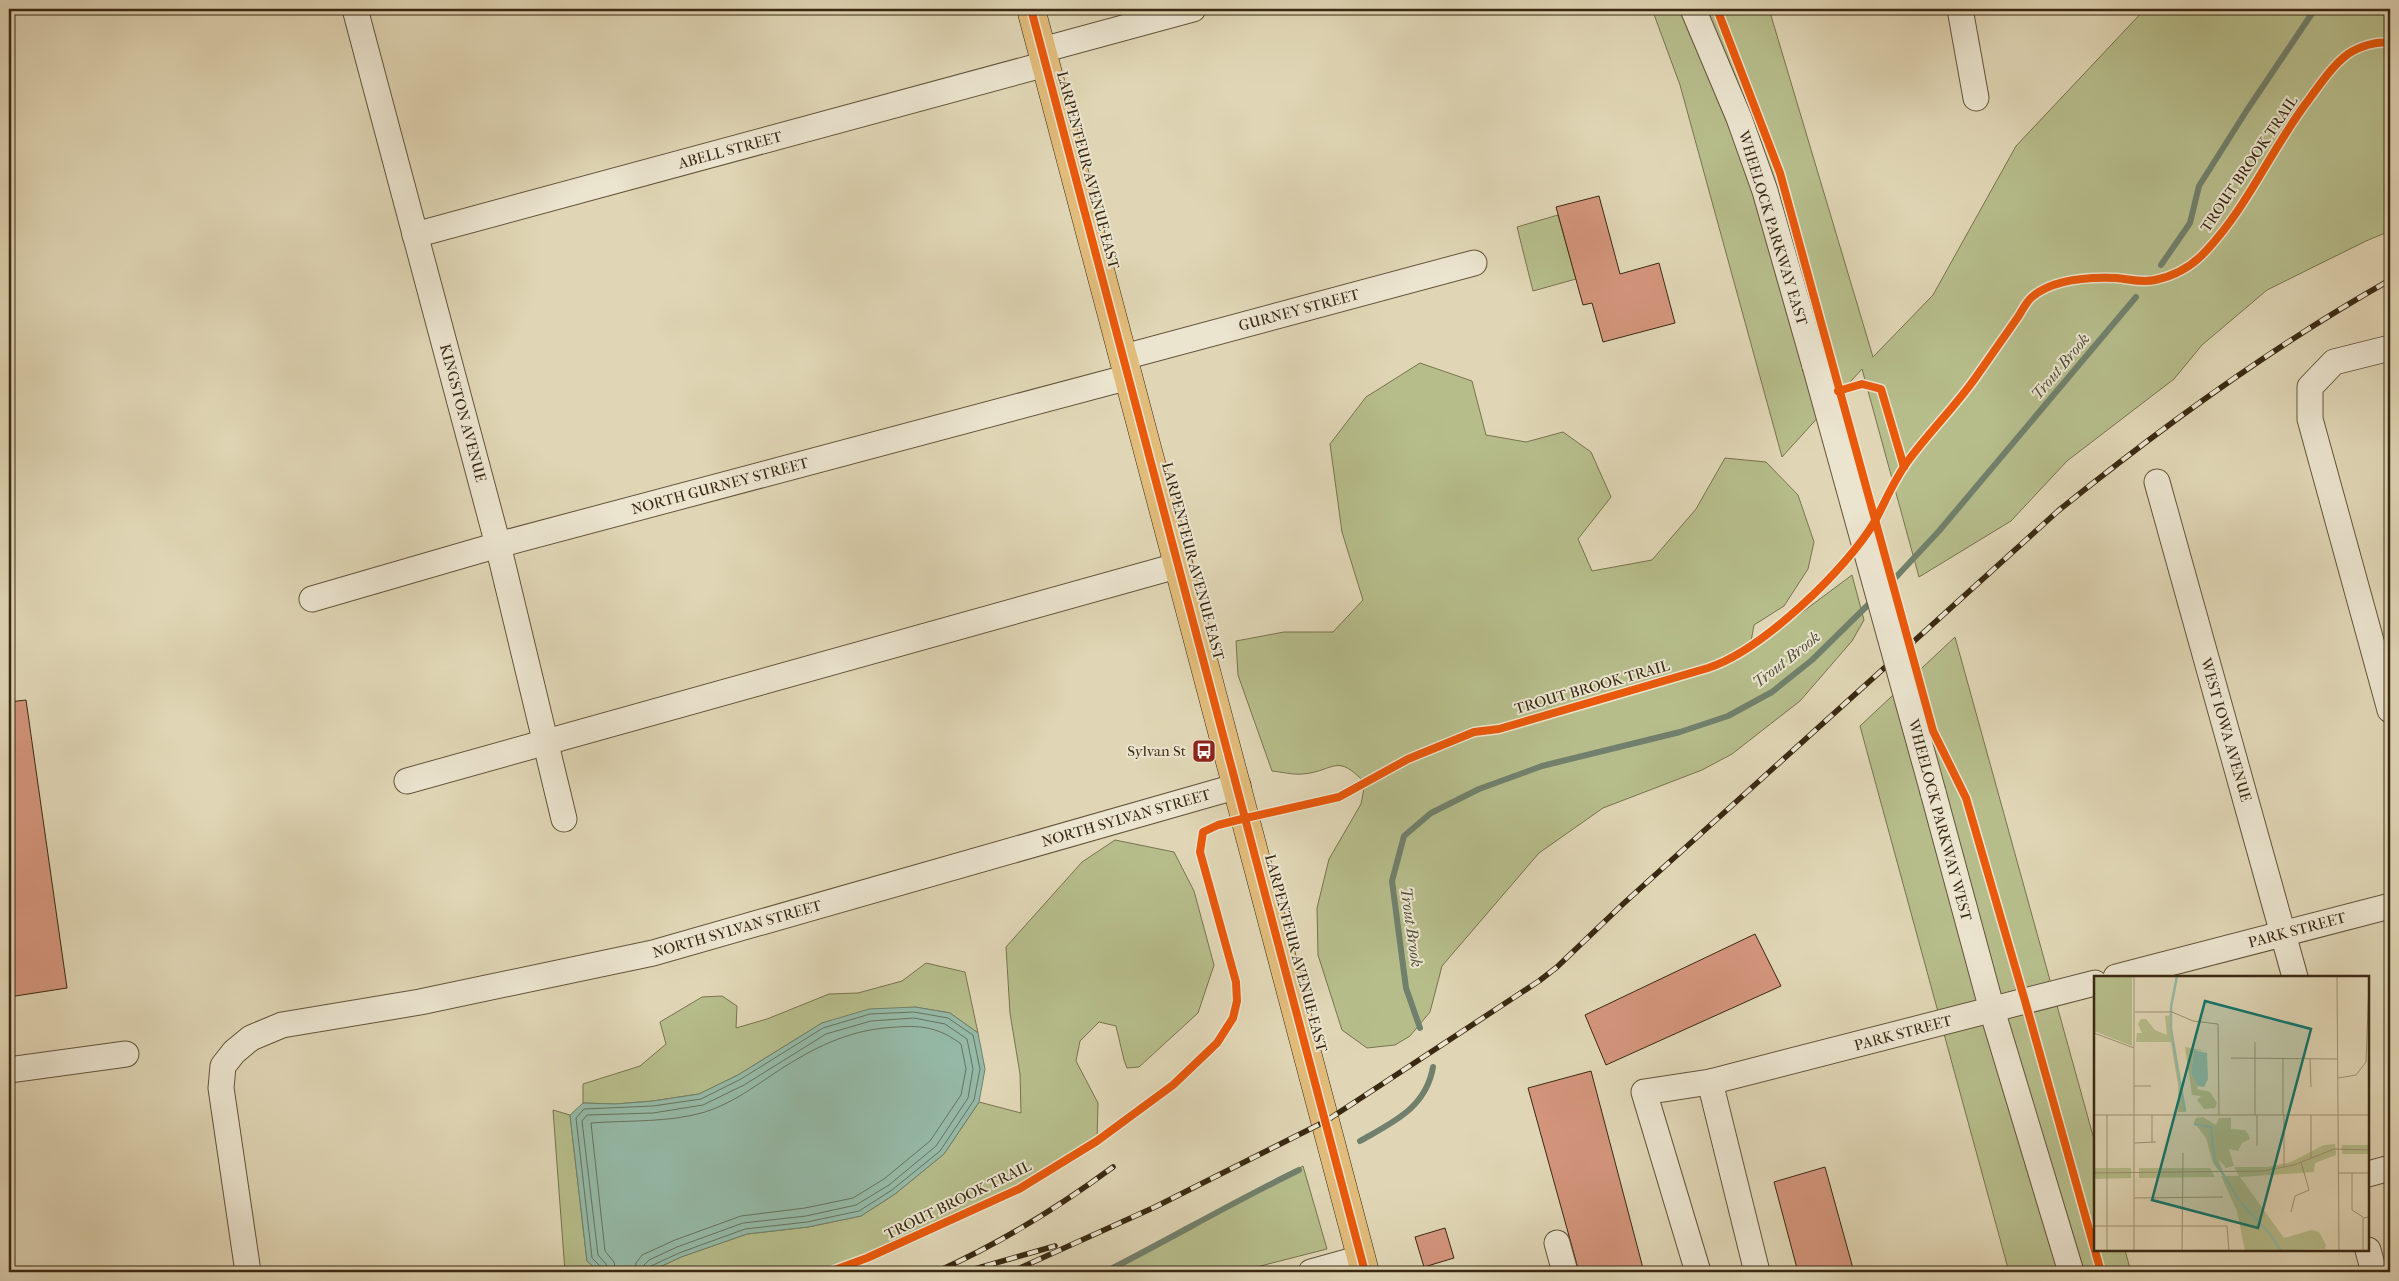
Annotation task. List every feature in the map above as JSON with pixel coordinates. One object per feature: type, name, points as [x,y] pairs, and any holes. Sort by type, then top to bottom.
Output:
[{"type":"main road","name":"LARPENTEUR AVENUE EAST","points":[[1031,9],[1180,565],[1363,1265]]},
{"type":"street","name":"KINGSTON AVENUE","points":[[355,9],[498,545],[564,819]]},
{"type":"street","name":"ABELL STREET","points":[[415,235],[1044,57],[1193,9]]},
{"type":"street","name":"WHEELOCK PARKWAY EAST","points":[[1693,9],[1739,118],[1765,191],[1815,366]]},
{"type":"street","points":[[1960,9],[1976,98]]},
{"type":"street","name":"GURNEY STREET","points":[[1127,367],[1474,263]]},
{"type":"street","points":[[2390,348],[2334,362],[2310,387],[2310,419],[2390,710]]},
{"type":"street","name":"WHEELOCK PARKWAY WEST","points":[[1815,366],[1992,1010],[2071,1272]]},
{"type":"street","name":"NORTH GURNEY STREET","points":[[312,599],[1127,367]]},
{"type":"street","name":"WEST IOWA AVENUE","points":[[2157,482],[2295,976]]},
{"type":"street","points":[[407,781],[1180,565]]},
{"type":"street","name":"NORTH SYLVAN STREET","points":[[248,1272],[221,1088],[223,1066],[234,1052],[251,1038],[282,1025],[420,1002],[654,953],[1238,786]]},
{"type":"street","name":"PARK STREET","points":[[2120,976],[2390,906]]},
{"type":"street","name":"PARK STREET","points":[[1698,1272],[1644,1092],[1710,1082],[2094,983]]},
{"type":"street","points":[[9,1070],[126,1054]]},
{"type":"street","points":[[1710,1082],[1757,1272]]},
{"type":"street","points":[[2369,1174],[2390,1168]]},
{"type":"street","points":[[1557,1243],[1565,1272]]},
{"type":"street","points":[[2368,1251],[2374,1272]]},
{"type":"street","points":[[1311,1272],[1363,1265]]},
{"type":"path","points":[[1858,385],[1881,390],[1906,463],[1898,474]]},
{"type":"shaded area","points":[[1652,9],[1769,9],[1873,357],[1933,295],[2016,146],[2145,9],[2390,9],[2390,231],[2267,290],[2202,345],[2174,379],[2067,461],[2011,521],[1919,577],[1862,369],[1782,457],[1680,85]]},
{"type":"shaded area","points":[[1558,215],[1576,279],[1533,291],[1517,227]]},
{"type":"shaded area","points":[[1420,363],[1472,381],[1486,435],[1526,442],[1563,432],[1591,452],[1611,497],[1578,539],[1592,571],[1652,560],[1696,509],[1725,458],[1766,462],[1798,495],[1814,542],[1808,569],[1784,606],[1754,625],[1750,647],[1797,616],[1852,575],[1864,620],[1852,641],[1800,701],[1732,754],[1702,770],[1603,808],[1539,853],[1442,966],[1430,1012],[1410,1036],[1395,1045],[1367,1048],[1342,1030],[1318,955],[1317,908],[1329,859],[1361,804],[1365,783],[1348,768],[1341,766],[1303,774],[1272,771],[1238,675],[1236,641],[1284,632],[1333,632],[1363,600],[1342,532],[1330,444],[1366,397]]},
{"type":"shaded area","points":[[1955,637],[2094,1139],[2094,1251],[2125,1251],[2131,1272],[2009,1272],[1860,726]]},
{"type":"shaded area","points":[[1115,840],[1174,852],[1194,891],[1214,965],[1198,1013],[1139,1067],[1127,1068],[1116,1026],[1099,1022],[1080,1041],[1076,1061],[1098,1103],[1097,1141],[1019,1189],[867,1258],[829,1272],[649,1272],[681,1257],[747,1234],[808,1227],[861,1216],[895,1194],[944,1154],[979,1102],[1021,1113],[1020,1074],[1010,1013],[1006,947],[1082,862]]},
{"type":"shaded area","points":[[926,963],[965,972],[978,1033],[950,1013],[915,1007],[822,1023],[738,1075],[699,1094],[653,1101],[615,1104],[583,1103],[583,1084],[640,1066],[666,1044],[660,1022],[702,997],[722,996],[737,1006],[736,1028],[767,1019],[829,994],[858,993],[902,981]]},
{"type":"shaded area","points":[[553,1110],[570,1115],[587,1261],[599,1272],[565,1272]]},
{"type":"shaded area","points":[[1303,1166],[1327,1249],[1237,1272],[1105,1272],[1177,1236]]},
{"type":"water","points":[[915,1007],[950,1013],[978,1033],[985,1069],[979,1102],[944,1154],[895,1194],[861,1216],[808,1227],[747,1234],[681,1257],[649,1272],[599,1272],[587,1261],[570,1115],[583,1103],[615,1104],[653,1101],[699,1094],[738,1075],[822,1023],[869,1009]]},
{"type":"building","points":[[1599,196],[1620,274],[1659,263],[1675,323],[1603,342],[1592,303],[1583,305],[1556,207]]},
{"type":"building","points":[[26,700],[67,988],[9,997],[9,702]]},
{"type":"building","points":[[1755,934],[1781,986],[1606,1065],[1585,1015]]},
{"type":"building","points":[[1591,1071],[1644,1272],[1579,1272],[1528,1088]]},
{"type":"building","points":[[1825,1167],[1854,1272],[1798,1272],[1774,1182]]},
{"type":"building","points":[[1445,1228],[1454,1258],[1424,1267],[1415,1237]]},
{"type":"waterway","name":"Trout Brook","points":[[2161,265],[2190,223],[2199,186],[2247,110],[2315,9]]},
{"type":"waterway","name":"Trout Brook","points":[[1883,591],[1939,531],[2136,297]]},
{"type":"waterway","name":"Trout Brook","points":[[1420,1028],[1406,988],[1392,881],[1404,836],[1431,813],[1479,789],[1542,766],[1680,732],[1728,716],[1772,692],[1812,660],[1874,599]]},
{"type":"waterway","name":"Trout Brook","points":[[1360,1141],[1396,1120],[1416,1103],[1429,1081],[1433,1067]]},
{"type":"waterway","name":"Trout Brook","points":[[1105,1272],[1299,1170]]},
{"type":"railway","points":[[1011,1272],[1155,1207],[1326,1121],[1539,981],[1557,967],[1623,904],[2058,511],[2138,448],[2220,388],[2346,305],[2390,280]]},
{"type":"railway","points":[[936,1272],[1006,1237],[1070,1197],[1113,1167]]},
{"type":"railway","points":[[964,1272],[1055,1246]]},
{"type":"cycle path","points":[[1031,9],[1365,1272]]},
{"type":"cycle path","points":[[1717,9],[1780,173],[1933,731],[1966,798],[2094,1247]]},
{"type":"cycle path","name":"TROUT BROOK TRAIL","points":[[829,1272],[867,1258],[1019,1189],[1097,1141],[1173,1085],[1217,1043],[1233,1018],[1237,1001],[1236,982],[1200,852],[1203,832],[1218,825],[1339,797],[1408,759],[1474,732],[1499,729],[1708,668],[1729,659],[1753,645],[1801,606],[1845,562],[1875,521],[1903,468],[1968,388],[2032,297],[2050,286],[2072,280],[2116,278],[2150,281],[2169,276],[2188,266],[2205,252],[2234,216],[2296,117],[2332,69],[2348,54],[2358,49],[2374,43],[2390,43]]},
{"type":"cycle path","points":[[1838,391],[1862,384],[1881,389],[1904,467]]},
{"type":"cycle path","points":[[2095,1251],[2101,1272]]},
{"type":"place","name":"Sylvan St","points":[[1204,751]]}]
